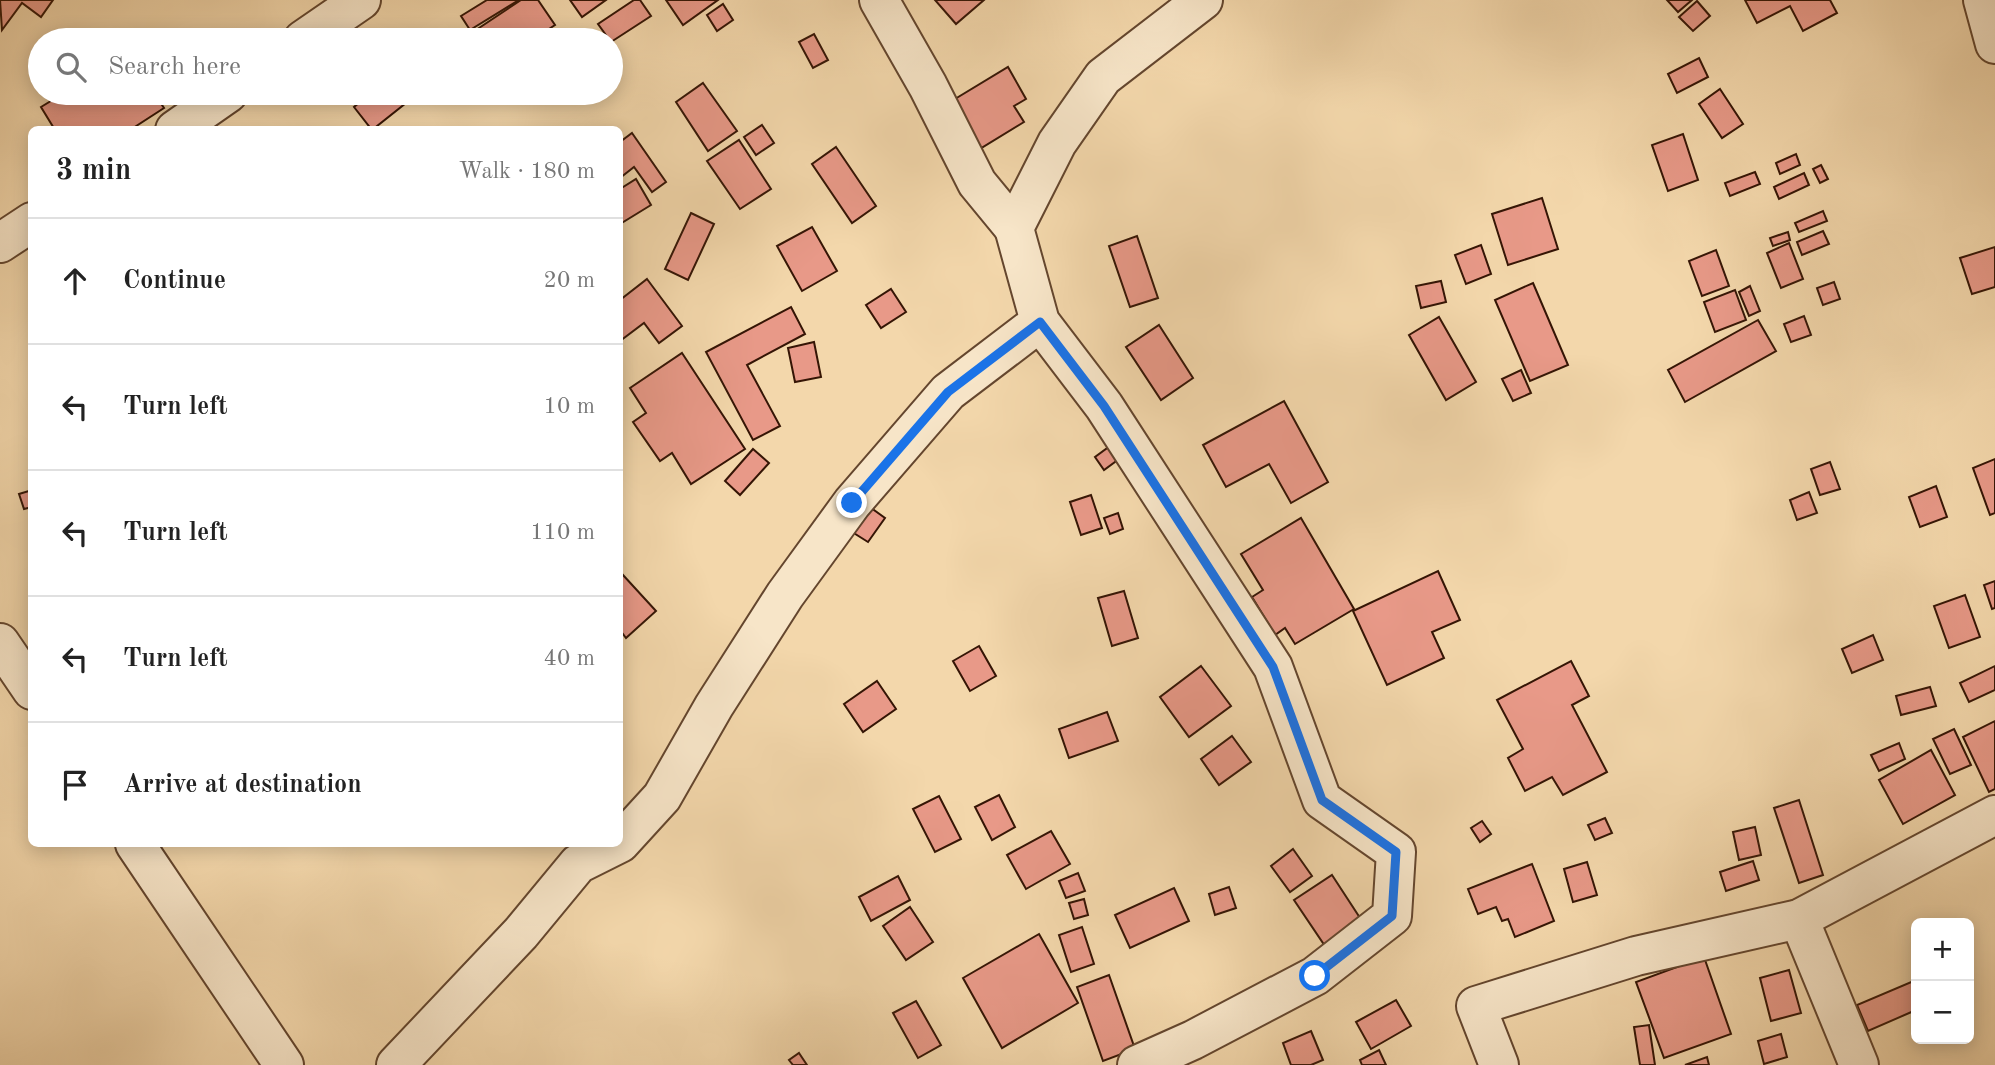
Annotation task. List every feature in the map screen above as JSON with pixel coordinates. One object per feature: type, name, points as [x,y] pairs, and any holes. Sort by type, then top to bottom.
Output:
[{"type":"street","points":[[320,28],[361,0]]},
{"type":"street","points":[[879,0],[928,86],[977,183],[1014,228],[1040,322],[1104,406],[1273,667],[1322,800],[1396,852],[1392,916],[1315,976],[1193,1041],[1137,1065]]},
{"type":"street","points":[[1014,228],[1057,143],[1103,77],[1203,0]]},
{"type":"street","points":[[1983,0],[1995,44]]},
{"type":"street","points":[[181,126],[211,105]]},
{"type":"street","points":[[0,243],[28,225]]},
{"type":"street","points":[[623,840],[662,797],[714,706],[785,595],[852,503],[948,392],[1040,322]]},
{"type":"street","points":[[0,643],[28,684]]},
{"type":"street","points":[[1499,1065],[1476,1006],[1636,956],[1799,919],[1995,815]]},
{"type":"street","points":[[137,847],[284,1065]]},
{"type":"street","points":[[396,1065],[521,933],[578,864],[612,847]]},
{"type":"street","points":[[1799,919],[1859,1065]]},
{"type":"building","points":[[0,0],[53,0],[41,17],[22,3],[2,30]]},
{"type":"building","points":[[487,0],[519,0],[473,28],[469,28],[461,16]]},
{"type":"building","points":[[521,0],[538,0],[555,25],[550,28],[479,28]]},
{"type":"building","points":[[570,0],[606,0],[582,17]]},
{"type":"building","points":[[634,0],[640,0],[651,16],[623,34],[623,28],[601,28],[598,24]]},
{"type":"building","points":[[666,0],[718,0],[683,25]]},
{"type":"building","points":[[935,0],[984,0],[956,24]]},
{"type":"building","points":[[1667,0],[1692,0],[1678,12]]},
{"type":"building","points":[[1745,0],[1830,0],[1837,13],[1803,31],[1790,6],[1757,23]]},
{"type":"building","points":[[1697,1],[1710,16],[1693,31],[1679,17]]},
{"type":"building","points":[[723,4],[733,20],[717,31],[707,15]]},
{"type":"building","points":[[814,34],[828,60],[813,68],[799,42]]},
{"type":"building","points":[[1699,58],[1708,77],[1677,93],[1668,74]]},
{"type":"building","points":[[1008,67],[1026,99],[1014,106],[1024,122],[978,150],[950,102]]},
{"type":"building","points":[[703,83],[737,131],[708,151],[676,102]]},
{"type":"building","points":[[1720,89],[1743,124],[1722,138],[1699,104]]},
{"type":"building","points":[[162,105],[164,108],[136,126],[53,126],[41,107]]},
{"type":"building","points":[[403,105],[377,126],[369,126],[354,107]]},
{"type":"building","points":[[762,125],[774,143],[756,155],[744,137]]},
{"type":"building","points":[[632,133],[666,182],[652,192],[634,167],[623,176],[623,140]]},
{"type":"building","points":[[1683,134],[1698,180],[1668,191],[1652,145]]},
{"type":"building","points":[[739,140],[771,189],[740,209],[707,161]]},
{"type":"building","points":[[836,147],[876,206],[852,223],[812,164]]},
{"type":"building","points":[[1796,154],[1800,165],[1780,174],[1776,163]]},
{"type":"building","points":[[1821,165],[1828,179],[1820,183],[1813,169]]},
{"type":"building","points":[[1755,172],[1760,184],[1730,196],[1725,183]]},
{"type":"building","points":[[1804,173],[1809,185],[1779,199],[1774,187]]},
{"type":"building","points":[[636,179],[651,205],[623,222],[623,187]]},
{"type":"building","points":[[1542,198],[1558,249],[1508,265],[1492,214]]},
{"type":"building","points":[[1823,211],[1827,221],[1799,232],[1795,223]]},
{"type":"building","points":[[691,213],[714,224],[688,280],[665,269]]},
{"type":"building","points":[[812,227],[837,271],[802,291],[777,246]]},
{"type":"building","points":[[1823,231],[1829,244],[1802,255],[1797,242]]},
{"type":"building","points":[[1788,232],[1790,240],[1773,246],[1770,238]]},
{"type":"building","points":[[1137,236],[1158,298],[1130,307],[1109,246]]},
{"type":"building","points":[[1789,243],[1803,279],[1781,288],[1767,253]]},
{"type":"building","points":[[1481,245],[1491,274],[1466,284],[1455,255]]},
{"type":"building","points":[[1995,247],[1995,287],[1972,294],[1960,258]]},
{"type":"building","points":[[1716,250],[1729,286],[1702,296],[1689,261]]},
{"type":"building","points":[[647,279],[682,326],[659,343],[644,323],[623,339],[623,298]]},
{"type":"building","points":[[1441,281],[1446,302],[1421,308],[1416,286]]},
{"type":"building","points":[[1834,282],[1840,299],[1823,305],[1817,288]]},
{"type":"building","points":[[1533,283],[1568,365],[1530,381],[1495,300]]},
{"type":"building","points":[[1750,286],[1760,311],[1749,316],[1739,292]]},
{"type":"building","points":[[891,289],[906,312],[881,328],[866,305]]},
{"type":"building","points":[[1735,290],[1746,320],[1715,332],[1704,302]]},
{"type":"building","points":[[791,307],[805,334],[747,365],[780,426],[753,440],[706,352]]},
{"type":"building","points":[[1804,316],[1811,335],[1791,342],[1784,324]]},
{"type":"building","points":[[1439,317],[1476,382],[1446,400],[1409,335]]},
{"type":"building","points":[[1758,320],[1776,351],[1685,402],[1668,370]]},
{"type":"building","points":[[1159,325],[1193,378],[1161,400],[1126,347]]},
{"type":"building","points":[[814,342],[821,377],[795,382],[788,348]]},
{"type":"building","points":[[682,353],[745,449],[691,484],[672,453],[660,461],[633,422],[646,413],[630,388]]},
{"type":"building","points":[[1521,370],[1531,393],[1513,401],[1502,379]]},
{"type":"building","points":[[1284,401],[1328,482],[1291,503],[1269,464],[1226,487],[1203,445]]},
{"type":"building","points":[[1110,446],[1119,459],[1104,470],[1095,457]]},
{"type":"building","points":[[753,449],[769,463],[740,495],[725,481]]},
{"type":"building","points":[[1995,459],[1995,513],[1990,515],[1973,468]]},
{"type":"building","points":[[1830,462],[1840,489],[1820,495],[1811,469]]},
{"type":"building","points":[[1936,486],[1947,517],[1920,527],[1909,497]]},
{"type":"building","points":[[28,491],[28,508],[24,509],[19,494]]},
{"type":"building","points":[[1809,492],[1817,513],[1797,520],[1790,500]]},
{"type":"building","points":[[1091,495],[1102,528],[1081,535],[1070,502]]},
{"type":"building","points":[[867,505],[885,518],[868,542],[849,530]]},
{"type":"building","points":[[1118,513],[1123,529],[1110,534],[1104,518]]},
{"type":"building","points":[[1301,518],[1354,609],[1295,644],[1285,628],[1275,635],[1252,597],[1263,590],[1241,554]]},
{"type":"building","points":[[1438,571],[1460,620],[1432,632],[1444,658],[1387,685],[1353,611]]},
{"type":"building","points":[[623,575],[656,611],[626,638],[623,634]]},
{"type":"building","points":[[1995,581],[1995,608],[1992,609],[1984,585]]},
{"type":"building","points":[[1124,591],[1138,638],[1112,646],[1098,598]]},
{"type":"building","points":[[1965,595],[1980,637],[1949,648],[1934,606]]},
{"type":"building","points":[[1873,635],[1883,660],[1852,673],[1842,649]]},
{"type":"building","points":[[979,646],[996,676],[970,691],[953,661]]},
{"type":"building","points":[[1571,661],[1589,696],[1572,705],[1607,772],[1563,795],[1552,777],[1525,791],[1508,758],[1523,749],[1497,700]]},
{"type":"building","points":[[1201,666],[1231,706],[1189,737],[1160,697]]},
{"type":"building","points":[[1995,666],[1995,690],[1969,702],[1960,683]]},
{"type":"building","points":[[877,681],[896,709],[863,732],[844,704]]},
{"type":"building","points":[[1930,687],[1936,706],[1901,715],[1896,696]]},
{"type":"building","points":[[1107,712],[1118,741],[1069,758],[1059,729]]},
{"type":"building","points":[[1995,721],[1995,789],[1989,792],[1963,737]]},
{"type":"building","points":[[1954,729],[1971,765],[1950,774],[1933,739]]},
{"type":"building","points":[[1232,736],[1251,762],[1219,785],[1201,759]]},
{"type":"building","points":[[1899,743],[1905,759],[1879,771],[1871,755]]},
{"type":"building","points":[[1931,750],[1955,795],[1903,824],[1879,780]]},
{"type":"building","points":[[999,795],[1015,827],[992,840],[975,807]]},
{"type":"building","points":[[939,796],[961,839],[935,852],[913,809]]},
{"type":"building","points":[[1799,800],[1823,875],[1799,883],[1774,808]]},
{"type":"building","points":[[1605,818],[1612,833],[1595,840],[1588,825]]},
{"type":"building","points":[[1482,821],[1491,834],[1480,842],[1471,828]]},
{"type":"building","points":[[1755,827],[1761,855],[1739,860],[1733,832]]},
{"type":"building","points":[[1051,831],[1070,864],[1026,889],[1007,855]]},
{"type":"building","points":[[1293,849],[1312,876],[1290,892],[1271,866]]},
{"type":"building","points":[[1753,861],[1759,880],[1726,891],[1720,872]]},
{"type":"building","points":[[1587,862],[1597,895],[1573,902],[1564,869]]},
{"type":"building","points":[[1532,864],[1554,921],[1515,937],[1508,919],[1502,921],[1496,907],[1478,914],[1468,889]]},
{"type":"building","points":[[1078,873],[1085,891],[1066,898],[1059,881]]},
{"type":"building","points":[[1332,875],[1362,921],[1325,946],[1294,900]]},
{"type":"building","points":[[898,876],[910,900],[871,921],[859,897]]},
{"type":"building","points":[[1229,887],[1236,908],[1215,915],[1209,894]]},
{"type":"building","points":[[1174,888],[1189,921],[1130,948],[1115,915]]},
{"type":"building","points":[[1084,899],[1088,915],[1074,919],[1069,903]]},
{"type":"building","points":[[910,907],[933,942],[906,960],[883,926]]},
{"type":"building","points":[[1082,927],[1094,964],[1071,972],[1059,935]]},
{"type":"building","points":[[1039,934],[1078,1003],[1002,1048],[963,978]]},
{"type":"building","points":[[1704,957],[1731,1034],[1664,1058],[1636,982]]},
{"type":"building","points":[[1789,970],[1801,1013],[1771,1021],[1760,978]]},
{"type":"building","points":[[1109,975],[1135,1049],[1103,1061],[1077,987]]},
{"type":"building","points":[[1911,982],[1911,1012],[1868,1031],[1857,1005]]},
{"type":"building","points":[[1396,1000],[1411,1026],[1371,1049],[1356,1022]]},
{"type":"building","points":[[916,1001],[941,1045],[918,1058],[893,1013]]},
{"type":"building","points":[[1649,1025],[1655,1065],[1640,1065],[1634,1027]]},
{"type":"building","points":[[1311,1031],[1323,1060],[1311,1065],[1291,1065],[1283,1043]]},
{"type":"building","points":[[1781,1034],[1787,1057],[1764,1064],[1758,1041]]},
{"type":"building","points":[[1379,1050],[1386,1065],[1362,1065],[1360,1060]]},
{"type":"building","points":[[799,1053],[807,1065],[793,1065],[789,1060]]},
{"type":"building","points":[[1707,1057],[1709,1065],[1685,1065]]},
{"type":"route","points":[[852,503],[948,392],[1040,322],[1104,406],[1273,667],[1322,800],[1396,852],[1392,916],[1315,976]]}]
